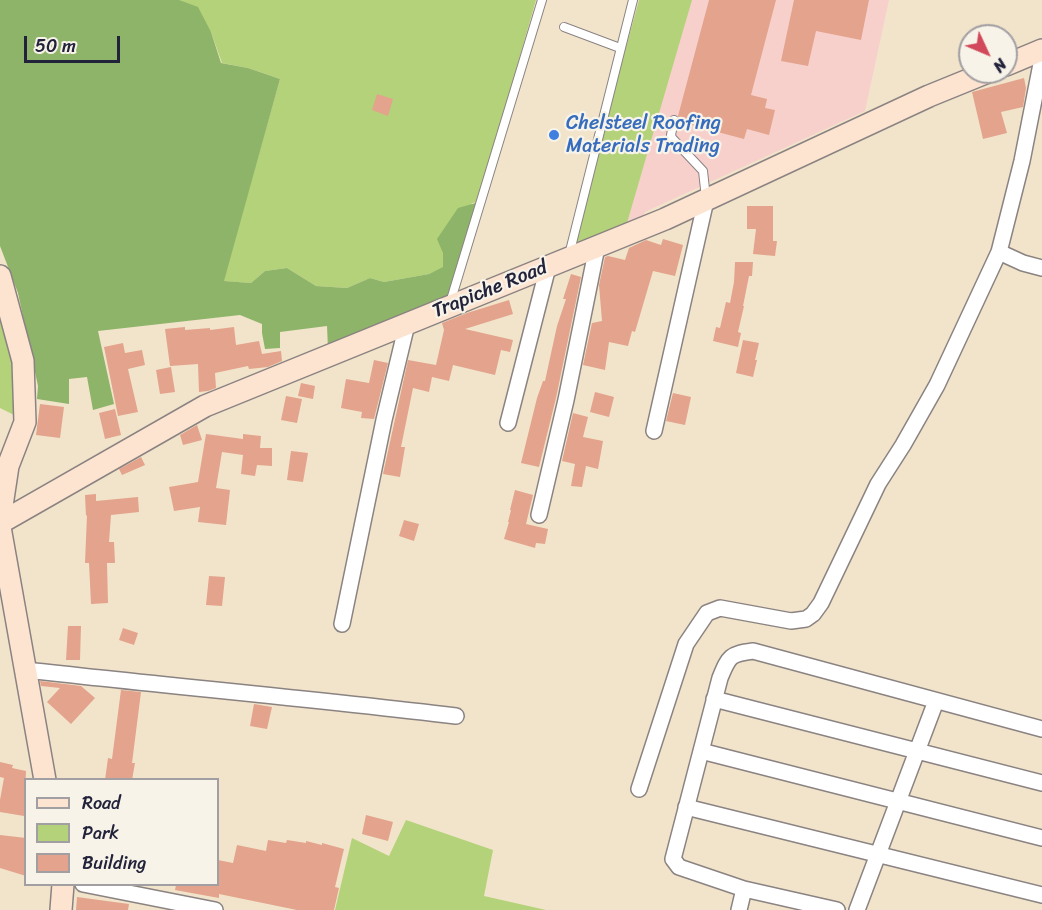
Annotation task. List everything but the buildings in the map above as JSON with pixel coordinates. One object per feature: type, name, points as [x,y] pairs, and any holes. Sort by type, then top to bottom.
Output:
[{"type":"street","points":[[1018,60],[1042,50]]},
{"type":"street","points":[[639,789],[686,644],[707,612],[720,608],[791,621],[806,619],[821,603],[878,484],[937,385],[999,252],[1022,161],[1042,58]]},
{"type":"street","name":"Trapiche Road","points":[[0,523],[206,406],[665,219],[958,84]]},
{"type":"street","points":[[654,431],[706,200]]},
{"type":"street","points":[[539,515],[566,400],[597,247]]},
{"type":"street","points":[[999,252],[1042,268]]},
{"type":"street","points":[[508,423],[558,263]]},
{"type":"street","points":[[0,276],[22,361],[25,422],[8,466],[0,523],[45,778]]},
{"type":"street","points":[[342,624],[384,420],[407,324]]},
{"type":"street","points":[[837,910],[744,889],[678,867],[673,859],[720,678],[726,663],[736,653],[753,651],[936,701],[1041,724]]},
{"type":"street","points":[[26,670],[456,716]]},
{"type":"street","points":[[714,699],[1042,783]]},
{"type":"street","points":[[857,910],[936,701]]},
{"type":"street","points":[[701,751],[1042,838]]},
{"type":"street","points":[[686,807],[1042,896]]},
{"type":"street","points":[[61,910],[63,886]]},
{"type":"street","points":[[87,886],[215,910]]},
{"type":"street","points":[[739,910],[744,889]]},
{"type":"lane","points":[[449,307],[542,0]]},
{"type":"lane","points":[[558,263],[633,0]]},
{"type":"lane","points":[[564,27],[621,48]]},
{"type":"lane","points":[[674,120],[672,138],[703,171],[706,200]]},
{"type":"shaded area","points":[[690,0],[889,0],[865,111],[645,212],[641,223],[626,226]]},
{"type":"green space","points":[[0,0],[179,0],[198,7],[211,32],[221,63],[248,68],[280,79],[224,281],[251,283],[265,271],[287,268],[316,286],[347,288],[370,278],[384,282],[429,274],[443,267],[443,253],[437,239],[458,208],[479,202],[451,300],[328,349],[327,326],[280,332],[280,348],[265,349],[262,324],[240,315],[98,331],[114,404],[93,410],[87,377],[69,379],[69,404],[37,399],[38,386],[18,293],[0,246]]},
{"type":"green space","points":[[179,0],[536,0],[478,202],[472,203],[443,253],[443,268],[429,274],[384,282],[370,278],[347,288],[316,286],[287,268],[265,271],[251,283],[223,281],[280,79],[248,68],[222,63],[211,32]]},
{"type":"green space","points":[[639,0],[692,0],[627,223],[618,238],[568,259]]},
{"type":"green space","points":[[0,304],[13,367],[18,417],[0,408]]},
{"type":"green space","points":[[406,820],[493,850],[484,896],[546,910],[335,910],[352,838],[389,856]]},
{"type":"place","name":"Chelsteel Roofing Materials Trading","points":[[554,135]]}]
